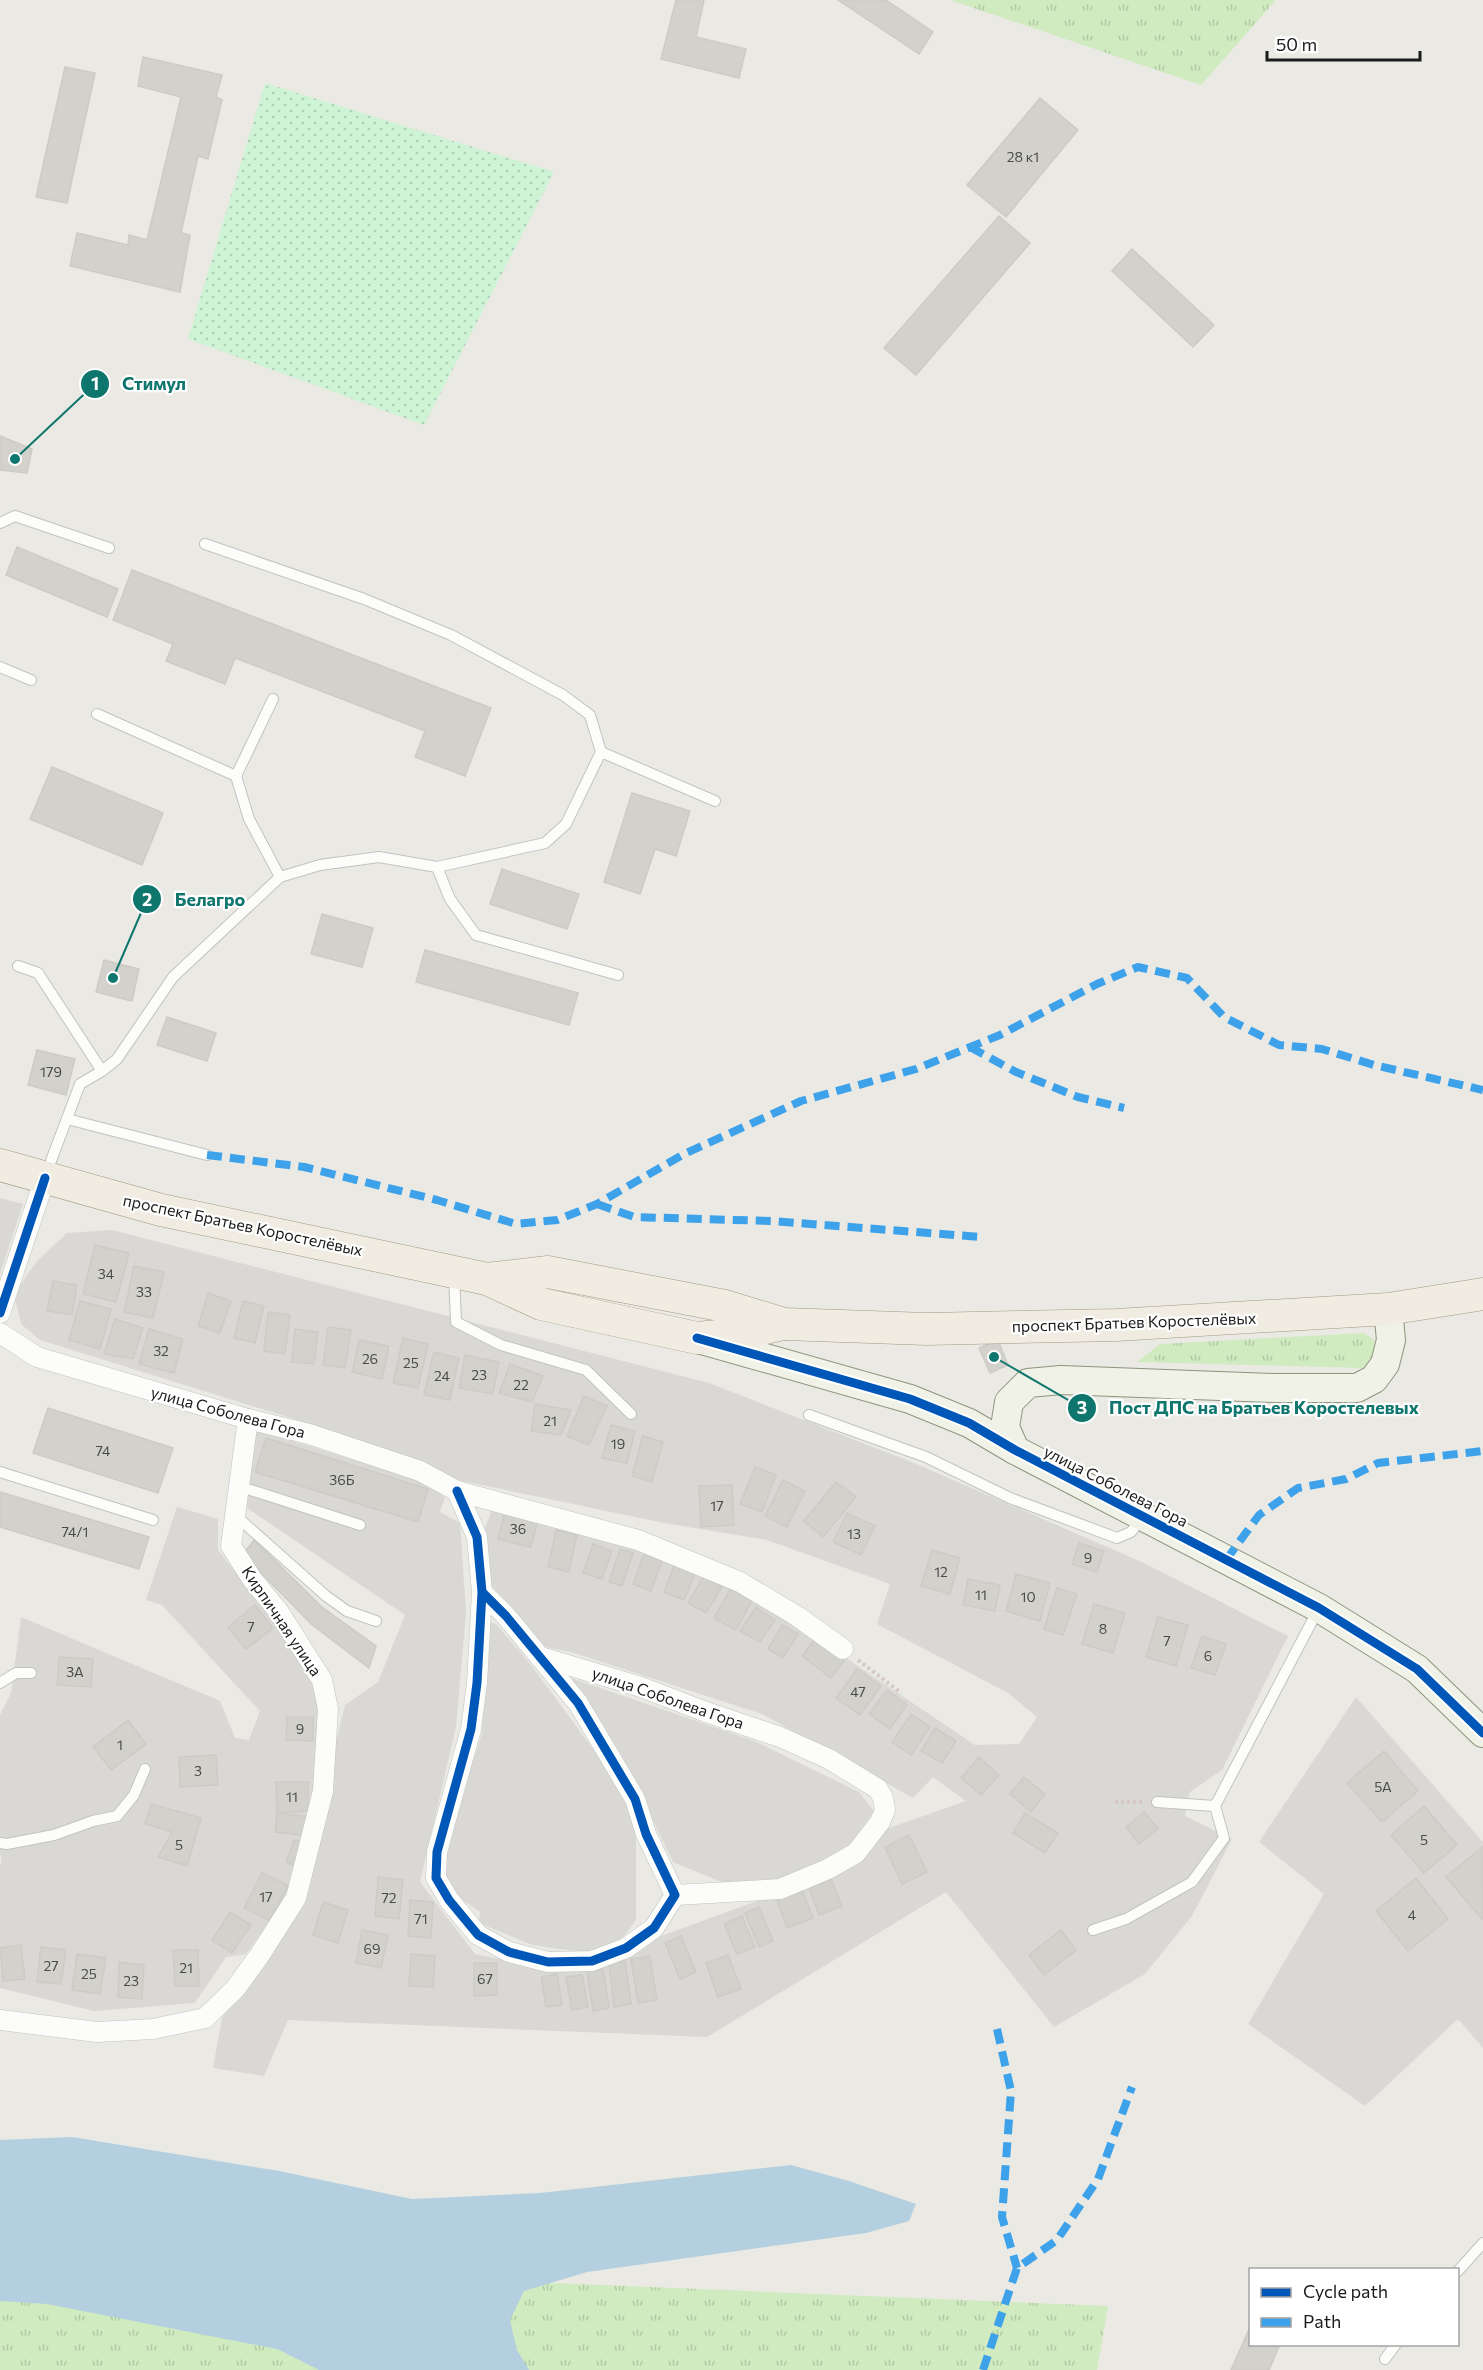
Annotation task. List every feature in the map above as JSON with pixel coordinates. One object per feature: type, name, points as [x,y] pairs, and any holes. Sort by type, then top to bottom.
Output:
[{"type":"main road","name":"проспект Братьев Коростелёвых","points":[[0,1165],[161,1210],[487,1279],[541,1305],[697,1338],[740,1334],[784,1324],[927,1329],[1104,1325],[1388,1309],[1483,1294]]},
{"type":"main road","name":"проспект Братьев Коростелёвых","points":[[487,1279],[548,1272],[725,1306],[784,1324]]},
{"type":"street","points":[[0,1313],[45,1178]]},
{"type":"street","points":[[1015,1450],[1005,1427],[1009,1402],[1028,1383],[1061,1380],[1275,1388],[1357,1388],[1374,1379],[1385,1364],[1391,1340],[1388,1309]]},
{"type":"street","name":"улица Соболева Гора","points":[[0,1333],[37,1357],[248,1419],[309,1434],[420,1471],[457,1491],[638,1540],[730,1578],[796,1616],[843,1649]]},
{"type":"street","name":"улица Соболева Гора","points":[[697,1338],[910,1399],[969,1424],[1319,1608],[1417,1669],[1483,1733]]},
{"type":"street","name":"Кирпичная улица","points":[[0,2020],[97,2032],[153,2030],[205,2018],[235,1989],[296,1898],[323,1791],[328,1710],[322,1680],[279,1612],[252,1579],[231,1546],[248,1419]]},
{"type":"street","points":[[457,1491],[477,1537],[482,1592],[477,1683],[471,1729],[437,1852],[436,1878],[449,1899],[478,1935],[509,1952],[548,1962],[592,1961],[626,1948],[654,1928],[675,1895]]},
{"type":"street","name":"улица Соболева Гора","points":[[482,1592],[506,1616],[578,1703],[635,1799],[646,1834],[675,1895],[780,1889],[828,1869],[856,1853],[880,1822],[885,1810],[883,1798],[878,1789],[839,1765],[780,1737],[641,1687],[541,1657]]},
{"type":"lane","points":[[0,523],[15,516],[109,548]]},
{"type":"lane","points":[[45,1178],[80,1084],[117,1059],[173,977],[280,877],[320,865],[379,857],[437,867],[545,843],[566,824],[601,752],[590,715],[563,695],[450,635],[364,599],[205,544]]},
{"type":"lane","points":[[0,667],[31,680]]},
{"type":"lane","points":[[273,699],[236,776],[249,819],[280,877]]},
{"type":"lane","points":[[97,714],[236,776]]},
{"type":"lane","points":[[601,752],[715,801]]},
{"type":"lane","points":[[437,867],[450,899],[476,935],[618,975]]},
{"type":"lane","points":[[18,966],[38,973],[102,1071]]},
{"type":"lane","points":[[67,1119],[207,1155]]},
{"type":"lane","points":[[454,1271],[456,1322],[501,1345],[586,1370],[632,1414]]},
{"type":"lane","points":[[809,1415],[926,1457],[1010,1498],[1117,1538],[1131,1532],[1143,1517]]},
{"type":"lane","points":[[0,1472],[153,1520]]},
{"type":"lane","points":[[238,1486],[360,1525]]},
{"type":"lane","points":[[235,1514],[333,1601],[347,1611],[376,1621]]},
{"type":"lane","points":[[1093,1930],[1126,1919],[1192,1882],[1224,1838],[1215,1806],[1319,1608]]},
{"type":"lane","points":[[0,1683],[16,1673],[31,1673]]},
{"type":"lane","points":[[0,1843],[8,1844],[54,1835],[93,1821],[117,1816],[134,1795],[145,1769]]},
{"type":"lane","points":[[1157,1802],[1215,1806]]},
{"type":"lane","points":[[1459,2270],[1483,2243]]},
{"type":"lane","points":[[1385,2359],[1395,2346]]},
{"type":"path","points":[[843,1649],[900,1692]]},
{"type":"path","points":[[1115,1802],[1157,1802]]},
{"type":"shaded area","points":[[0,1198],[23,1204],[0,1274]]},
{"type":"shaded area","points":[[112,1230],[709,1383],[914,1463],[1144,1563],[1288,1636],[1222,1770],[1190,1792],[1185,1816],[1232,1839],[1192,1916],[1145,1974],[1054,2027],[946,1892],[707,2037],[288,2020],[264,2076],[213,2068],[222,2018],[267,1956],[331,1763],[345,1705],[378,1682],[405,1615],[247,1508],[254,1429],[428,1483],[445,1498],[440,1512],[460,1523],[466,1613],[456,1727],[420,1882],[475,1954],[549,1969],[602,1963],[661,1936],[845,1869],[889,1828],[966,1801],[933,1777],[913,1798],[762,1714],[571,1652],[544,1647],[491,1585],[482,1536],[493,1507],[582,1531],[692,1567],[742,1588],[975,1745],[1019,1744],[1037,1717],[1008,1693],[877,1624],[890,1584],[767,1540],[664,1523],[458,1480],[342,1434],[40,1340],[21,1324],[14,1294],[37,1261],[67,1233]]},
{"type":"shaded area","points":[[177,1507],[218,1519],[218,1550],[294,1648],[319,1697],[312,1819],[291,1892],[246,1954],[226,1957],[195,2003],[94,2011],[0,1988],[0,1864],[2,1863],[0,1852],[0,1715],[11,1693],[21,1617],[220,1701],[235,1738],[249,1740],[260,1711],[162,1605],[146,1600]]},
{"type":"shaded area","points":[[487,1622],[496,1624],[531,1665],[624,1791],[636,1832],[636,1920],[620,1942],[588,1953],[532,1945],[479,1923],[480,1912],[457,1896],[444,1873],[448,1840],[482,1733]]},
{"type":"shaded area","points":[[568,1677],[752,1740],[859,1792],[874,1811],[843,1853],[769,1883],[724,1883],[673,1862],[635,1783]]},
{"type":"shaded area","points":[[1356,1697],[1483,1842],[1483,2048],[1458,2019],[1365,2106],[1248,2024],[1324,1894],[1259,1842]]},
{"type":"green space","points":[[950,0],[1276,0],[1201,85]]},
{"type":"green space","points":[[265,83],[554,172],[424,425],[188,339]]},
{"type":"green space","points":[[1364,1333],[1374,1340],[1375,1349],[1372,1360],[1362,1368],[1137,1362],[1160,1344]]},
{"type":"green space","points":[[0,2260],[1108,2306],[1097,2370],[0,2370]]},
{"type":"water","points":[[72,2137],[279,2171],[412,2199],[540,2193],[791,2165],[849,2181],[916,2204],[909,2221],[866,2233],[587,2272],[524,2291],[510,2320],[517,2350],[529,2370],[319,2370],[277,2349],[47,2304],[0,2301],[0,2140]]},
{"type":"building","points":[[676,0],[704,0],[696,37],[746,49],[739,78],[661,59]]},
{"type":"building","points":[[838,0],[886,0],[933,32],[919,54]]},
{"type":"building","points":[[143,57],[222,75],[216,97],[222,100],[208,159],[198,156],[181,233],[190,235],[180,292],[70,266],[77,233],[128,245],[129,235],[147,240],[181,97],[138,86]]},
{"type":"building","points":[[65,67],[95,73],[67,203],[36,197]]},
{"type":"building","points":[[1040,98],[1078,130],[1006,217],[967,185]]},
{"type":"building","points":[[999,216],[1030,243],[916,375],[884,348]]},
{"type":"building","points":[[1132,249],[1214,325],[1193,347],[1112,271]]},
{"type":"building","points":[[0,436],[32,449],[27,473],[0,470]]},
{"type":"building","points":[[17,547],[118,589],[107,617],[6,575]]},
{"type":"building","points":[[132,570],[491,708],[465,776],[415,757],[425,731],[235,658],[225,684],[166,661],[173,644],[113,620]]},
{"type":"building","points":[[52,767],[163,813],[142,865],[30,819]]},
{"type":"building","points":[[632,793],[690,811],[676,856],[655,849],[640,894],[604,882]]},
{"type":"building","points":[[502,869],[579,894],[567,929],[490,904]]},
{"type":"building","points":[[322,914],[373,928],[362,967],[311,954]]},
{"type":"building","points":[[425,950],[578,993],[569,1025],[416,982]]},
{"type":"building","points":[[104,960],[139,969],[132,1001],[96,992]]},
{"type":"building","points":[[167,1017],[216,1033],[207,1061],[157,1045]]},
{"type":"building","points":[[37,1050],[75,1059],[66,1095],[28,1085]]},
{"type":"building","points":[[95,1245],[129,1253],[116,1302],[83,1294]]},
{"type":"building","points":[[134,1266],[164,1272],[153,1318],[124,1312]]},
{"type":"building","points":[[53,1281],[77,1285],[72,1315],[47,1311]]},
{"type":"building","points":[[208,1293],[231,1301],[220,1333],[198,1326]]},
{"type":"building","points":[[80,1301],[111,1309],[100,1349],[69,1340]]},
{"type":"building","points":[[243,1301],[264,1306],[255,1343],[234,1338]]},
{"type":"building","points":[[268,1312],[290,1315],[285,1354],[264,1351]]},
{"type":"building","points":[[115,1319],[143,1328],[133,1359],[104,1354]]},
{"type":"building","points":[[328,1327],[351,1330],[345,1368],[323,1365]]},
{"type":"building","points":[[149,1329],[183,1339],[174,1373],[139,1364]]},
{"type":"building","points":[[295,1329],[318,1332],[314,1364],[292,1362]]},
{"type":"building","points":[[403,1338],[428,1344],[418,1388],[393,1383]]},
{"type":"building","points":[[359,1340],[389,1346],[382,1379],[352,1372]]},
{"type":"building","points":[[998,1340],[1008,1365],[990,1373],[979,1348]]},
{"type":"building","points":[[434,1352],[459,1358],[450,1400],[424,1395]]},
{"type":"building","points":[[465,1355],[499,1362],[493,1394],[459,1388]]},
{"type":"building","points":[[510,1364],[543,1376],[532,1402],[499,1393]]},
{"type":"building","points":[[584,1396],[607,1406],[589,1445],[567,1436]]},
{"type":"building","points":[[535,1404],[571,1410],[561,1435],[531,1431]]},
{"type":"building","points":[[48,1408],[173,1448],[158,1493],[33,1453]]},
{"type":"building","points":[[611,1425],[635,1431],[627,1463],[602,1458]]},
{"type":"building","points":[[643,1436],[663,1442],[652,1482],[632,1476]]},
{"type":"building","points":[[266,1438],[428,1489],[418,1522],[255,1472]]},
{"type":"building","points":[[755,1467],[776,1475],[762,1512],[740,1504]]},
{"type":"building","points":[[783,1480],[805,1491],[787,1527],[765,1516]]},
{"type":"building","points":[[836,1482],[856,1497],[823,1537],[804,1521]]},
{"type":"building","points":[[732,1485],[734,1525],[701,1527],[699,1486]]},
{"type":"building","points":[[0,1492],[149,1537],[139,1569],[0,1527]]},
{"type":"building","points":[[505,1511],[538,1519],[531,1547],[498,1539]]},
{"type":"building","points":[[847,1513],[875,1526],[861,1555],[833,1542]]},
{"type":"building","points":[[556,1530],[577,1535],[569,1572],[548,1567]]},
{"type":"building","points":[[254,1540],[322,1607],[376,1646],[369,1668],[311,1624],[243,1554]]},
{"type":"building","points":[[1079,1543],[1104,1551],[1097,1572],[1072,1564]]},
{"type":"building","points":[[593,1544],[612,1551],[602,1579],[583,1573]]},
{"type":"building","points":[[620,1549],[633,1553],[622,1586],[609,1582]]},
{"type":"building","points":[[932,1550],[960,1558],[950,1594],[921,1586]]},
{"type":"building","points":[[644,1554],[662,1561],[651,1591],[633,1584]]},
{"type":"building","points":[[674,1566],[695,1573],[684,1600],[664,1592]]},
{"type":"building","points":[[1016,1574],[1050,1583],[1040,1621],[1006,1611]]},
{"type":"building","points":[[704,1576],[722,1587],[706,1613],[688,1603]]},
{"type":"building","points":[[968,1579],[1000,1585],[995,1611],[963,1605]]},
{"type":"building","points":[[731,1588],[753,1599],[736,1630],[714,1618]]},
{"type":"building","points":[[1057,1588],[1077,1594],[1063,1635],[1044,1629]]},
{"type":"building","points":[[1094,1604],[1125,1613],[1113,1653],[1082,1644]]},
{"type":"building","points":[[255,1605],[273,1628],[246,1649],[228,1627]]},
{"type":"building","points":[[756,1607],[775,1620],[760,1642],[740,1631]]},
{"type":"building","points":[[1158,1617],[1188,1625],[1176,1666],[1146,1657]]},
{"type":"building","points":[[782,1625],[798,1634],[783,1658],[768,1649]]},
{"type":"building","points":[[1202,1636],[1226,1644],[1215,1675],[1191,1668]]},
{"type":"building","points":[[815,1639],[844,1661],[831,1678],[802,1656]]},
{"type":"building","points":[[59,1657],[93,1659],[91,1687],[57,1685]]},
{"type":"building","points":[[857,1669],[881,1686],[860,1715],[836,1698]]},
{"type":"building","points":[[887,1690],[907,1705],[890,1729],[869,1714]]},
{"type":"building","points":[[911,1714],[930,1727],[911,1755],[892,1742]]},
{"type":"building","points":[[287,1717],[313,1717],[313,1741],[286,1740]]},
{"type":"building","points":[[128,1720],[146,1744],[111,1770],[93,1747]]},
{"type":"building","points":[[935,1728],[956,1741],[942,1763],[921,1751]]},
{"type":"building","points":[[1384,1751],[1418,1791],[1382,1822],[1347,1783]]},
{"type":"building","points":[[216,1755],[218,1785],[180,1787],[179,1757]]},
{"type":"building","points":[[979,1757],[999,1775],[981,1795],[961,1778]]},
{"type":"building","points":[[1024,1777],[1045,1794],[1031,1812],[1010,1794]]},
{"type":"building","points":[[276,1782],[308,1782],[308,1811],[277,1813]]},
{"type":"building","points":[[151,1804],[201,1818],[187,1866],[158,1857],[172,1832],[145,1824]]},
{"type":"building","points":[[1424,1806],[1457,1845],[1424,1873],[1391,1835]]},
{"type":"building","points":[[1144,1812],[1158,1828],[1139,1844],[1126,1827]]},
{"type":"building","points":[[277,1813],[309,1817],[307,1836],[275,1832]]},
{"type":"building","points":[[1025,1813],[1058,1833],[1045,1853],[1013,1833]]},
{"type":"building","points":[[909,1835],[927,1872],[902,1884],[885,1847]]},
{"type":"building","points":[[294,1840],[304,1841],[295,1866],[286,1862]]},
{"type":"building","points":[[1482,1847],[1483,1919],[1446,1877]]},
{"type":"building","points":[[262,1873],[288,1885],[270,1921],[244,1908]]},
{"type":"building","points":[[378,1877],[403,1880],[399,1919],[375,1916]]},
{"type":"building","points":[[1416,1878],[1448,1919],[1408,1951],[1376,1911]]},
{"type":"building","points":[[831,1879],[842,1906],[819,1915],[809,1888]]},
{"type":"building","points":[[802,1890],[813,1918],[787,1928],[777,1900]]},
{"type":"building","points":[[410,1900],[433,1902],[431,1938],[408,1936]]},
{"type":"building","points":[[323,1902],[348,1910],[338,1943],[313,1935]]},
{"type":"building","points":[[759,1907],[773,1941],[759,1947],[745,1913]]},
{"type":"building","points":[[230,1912],[251,1925],[232,1953],[212,1940]]},
{"type":"building","points":[[742,1916],[755,1947],[737,1954],[724,1924]]},
{"type":"building","points":[[362,1930],[388,1935],[381,1968],[356,1963]]},
{"type":"building","points":[[1061,1930],[1076,1950],[1044,1975],[1029,1955]]},
{"type":"building","points":[[681,1936],[696,1972],[680,1979],[665,1943]]},
{"type":"building","points":[[21,1945],[25,1979],[3,1981],[0,1948]]},
{"type":"building","points":[[41,1947],[66,1950],[61,1984],[37,1982]]},
{"type":"building","points":[[173,1950],[198,1950],[199,1986],[175,1986]]},
{"type":"building","points":[[77,1954],[106,1958],[100,1994],[72,1990]]},
{"type":"building","points":[[411,1954],[435,1956],[433,1987],[409,1986]]},
{"type":"building","points":[[728,1955],[741,1989],[718,1997],[706,1963]]},
{"type":"building","points":[[650,1956],[657,2000],[638,2003],[631,1959]]},
{"type":"building","points":[[625,1961],[631,2004],[614,2007],[609,1963]]},
{"type":"building","points":[[119,1962],[144,1965],[142,1999],[118,1997]]},
{"type":"building","points":[[474,1963],[497,1963],[497,1995],[474,1996]]},
{"type":"building","points":[[603,1969],[609,2008],[593,2011],[587,1971]]},
{"type":"building","points":[[557,1974],[562,2005],[546,2007],[541,1977]]},
{"type":"building","points":[[582,1975],[588,2007],[572,2010],[566,1977]]},
{"type":"building","points":[[1249,2329],[1249,2346],[1279,2346],[1269,2370],[1231,2370]]},
{"type":"marked path","points":[[207,1155],[304,1167],[437,1200],[516,1224],[557,1220],[597,1204],[684,1154],[801,1101],[916,1069],[1000,1035],[1097,984],[1138,967],[1187,978],[1224,1017],[1279,1045],[1322,1049],[1374,1065],[1483,1090]]},
{"type":"marked path","points":[[970,1047],[1016,1072],[1078,1097],[1124,1108]]},
{"type":"marked path","points":[[597,1204],[634,1217],[771,1221],[981,1237]]},
{"type":"marked path","points":[[1226,1560],[1259,1515],[1298,1488],[1346,1479],[1378,1463],[1483,1451]]},
{"type":"marked path","points":[[997,2029],[1011,2091],[1002,2217],[1017,2268]]},
{"type":"marked path","points":[[983,2370],[1017,2268],[1057,2240],[1098,2179],[1132,2087]]},
{"type":"cycle path","points":[[0,1313],[45,1178]]},
{"type":"cycle path","points":[[697,1338],[910,1399],[969,1423],[1015,1450],[1319,1608],[1417,1669],[1483,1733]]},
{"type":"cycle path","points":[[457,1491],[477,1537],[482,1592],[477,1683],[471,1729],[437,1852],[436,1878],[449,1900],[478,1935],[509,1952],[548,1962],[592,1961],[626,1948],[654,1928],[675,1895],[646,1834],[635,1799],[578,1703],[506,1616],[482,1592]]},
{"type":"place","name":"Стимул","points":[[15,459]]},
{"type":"place","name":"Белагро","points":[[113,978]]},
{"type":"place","name":"Пост ДПС на Братьев Коростелевых","points":[[994,1357]]}]
